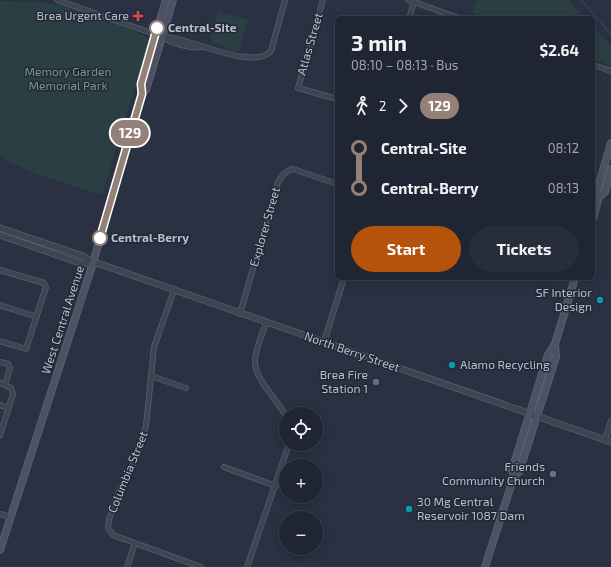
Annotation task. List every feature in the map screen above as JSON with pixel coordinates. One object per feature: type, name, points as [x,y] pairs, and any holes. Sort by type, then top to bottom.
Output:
[{"type":"main road","name":"West Central Avenue","points":[[0,550],[93,263],[142,94],[141,84],[166,0]]},
{"type":"main road","name":"West Central Avenue","points":[[142,94],[146,90],[173,0]]},
{"type":"main road","points":[[599,197],[597,191],[611,143]]},
{"type":"main road","points":[[595,211],[599,197],[605,192],[611,169]]},
{"type":"main road","points":[[514,476],[512,470],[548,354],[555,344],[574,280]]},
{"type":"main road","points":[[485,567],[514,476],[519,472],[538,417],[556,357],[555,344]]},
{"type":"street","points":[[57,0],[162,37],[168,41],[194,47],[201,47],[240,57],[259,57],[268,55],[286,0]]},
{"type":"street","name":"Atlas Street","points":[[323,0],[298,88],[335,98]]},
{"type":"street","points":[[408,0],[453,16]]},
{"type":"street","points":[[410,16],[414,2]]},
{"type":"street","points":[[595,66],[611,71]]},
{"type":"street","name":"Explorer Street","points":[[240,314],[278,182],[282,176],[287,171],[293,169],[335,183]]},
{"type":"street","name":"North Berry Street","points":[[0,228],[83,256],[93,263],[608,441]]},
{"type":"street","name":"North Berry Street","points":[[0,235],[80,263],[93,263]]},
{"type":"street","points":[[0,270],[44,283],[46,287],[26,349],[0,341]]},
{"type":"street","points":[[324,342],[343,280]]},
{"type":"street","name":"Columbia Street","points":[[174,290],[154,347],[146,426],[133,465],[120,489],[109,518],[108,525],[112,535],[201,567]]},
{"type":"street","points":[[0,305],[37,317]]},
{"type":"street","points":[[266,322],[257,350],[255,363],[258,373],[280,407]]},
{"type":"street","points":[[0,362],[8,364],[10,368],[2,384],[13,390],[0,435]]},
{"type":"street","points":[[151,376],[186,388]]},
{"type":"street","points":[[0,405],[9,408]]},
{"type":"street","points":[[608,441],[611,422]]},
{"type":"street","points":[[247,567],[287,451]]},
{"type":"street","points":[[224,467],[276,486]]},
{"type":"street","points":[[0,514],[10,518]]},
{"type":"street","points":[[127,567],[135,543]]},
{"type":"green space","points":[[477,0],[568,0],[582,16],[476,16],[472,12]]},
{"type":"green space","name":"Memory Garden Memorial Park","points":[[0,1],[51,3],[121,26],[144,35],[149,39],[102,195],[39,175],[6,161],[0,156]]},
{"type":"green space","points":[[218,12],[248,20],[239,51],[236,52],[224,48],[225,46],[213,43],[210,39]]},
{"type":"green space","points":[[595,29],[611,46],[611,66],[595,60]]},
{"type":"waterway","points":[[581,0],[611,34]]},
{"type":"bus line","name":"129","points":[[100,238],[142,94],[141,84],[157,28]]},
{"type":"place","name":"Brea Urgent Care","points":[[138,16]]},
{"type":"place","name":"Central-Site","points":[[157,28]]},
{"type":"place","name":"Central-Berry","points":[[100,238]]},
{"type":"place","name":"SF Interior Design","points":[[600,300]]},
{"type":"place","name":"Alamo Recycling","points":[[452,365]]},
{"type":"place","name":"Brea Fire Station 1","points":[[376,382]]},
{"type":"place","name":"Friends Community Church","points":[[553,474]]},
{"type":"place","name":"30 Mg Central Reservoir 1087 Dam","points":[[409,509]]}]
